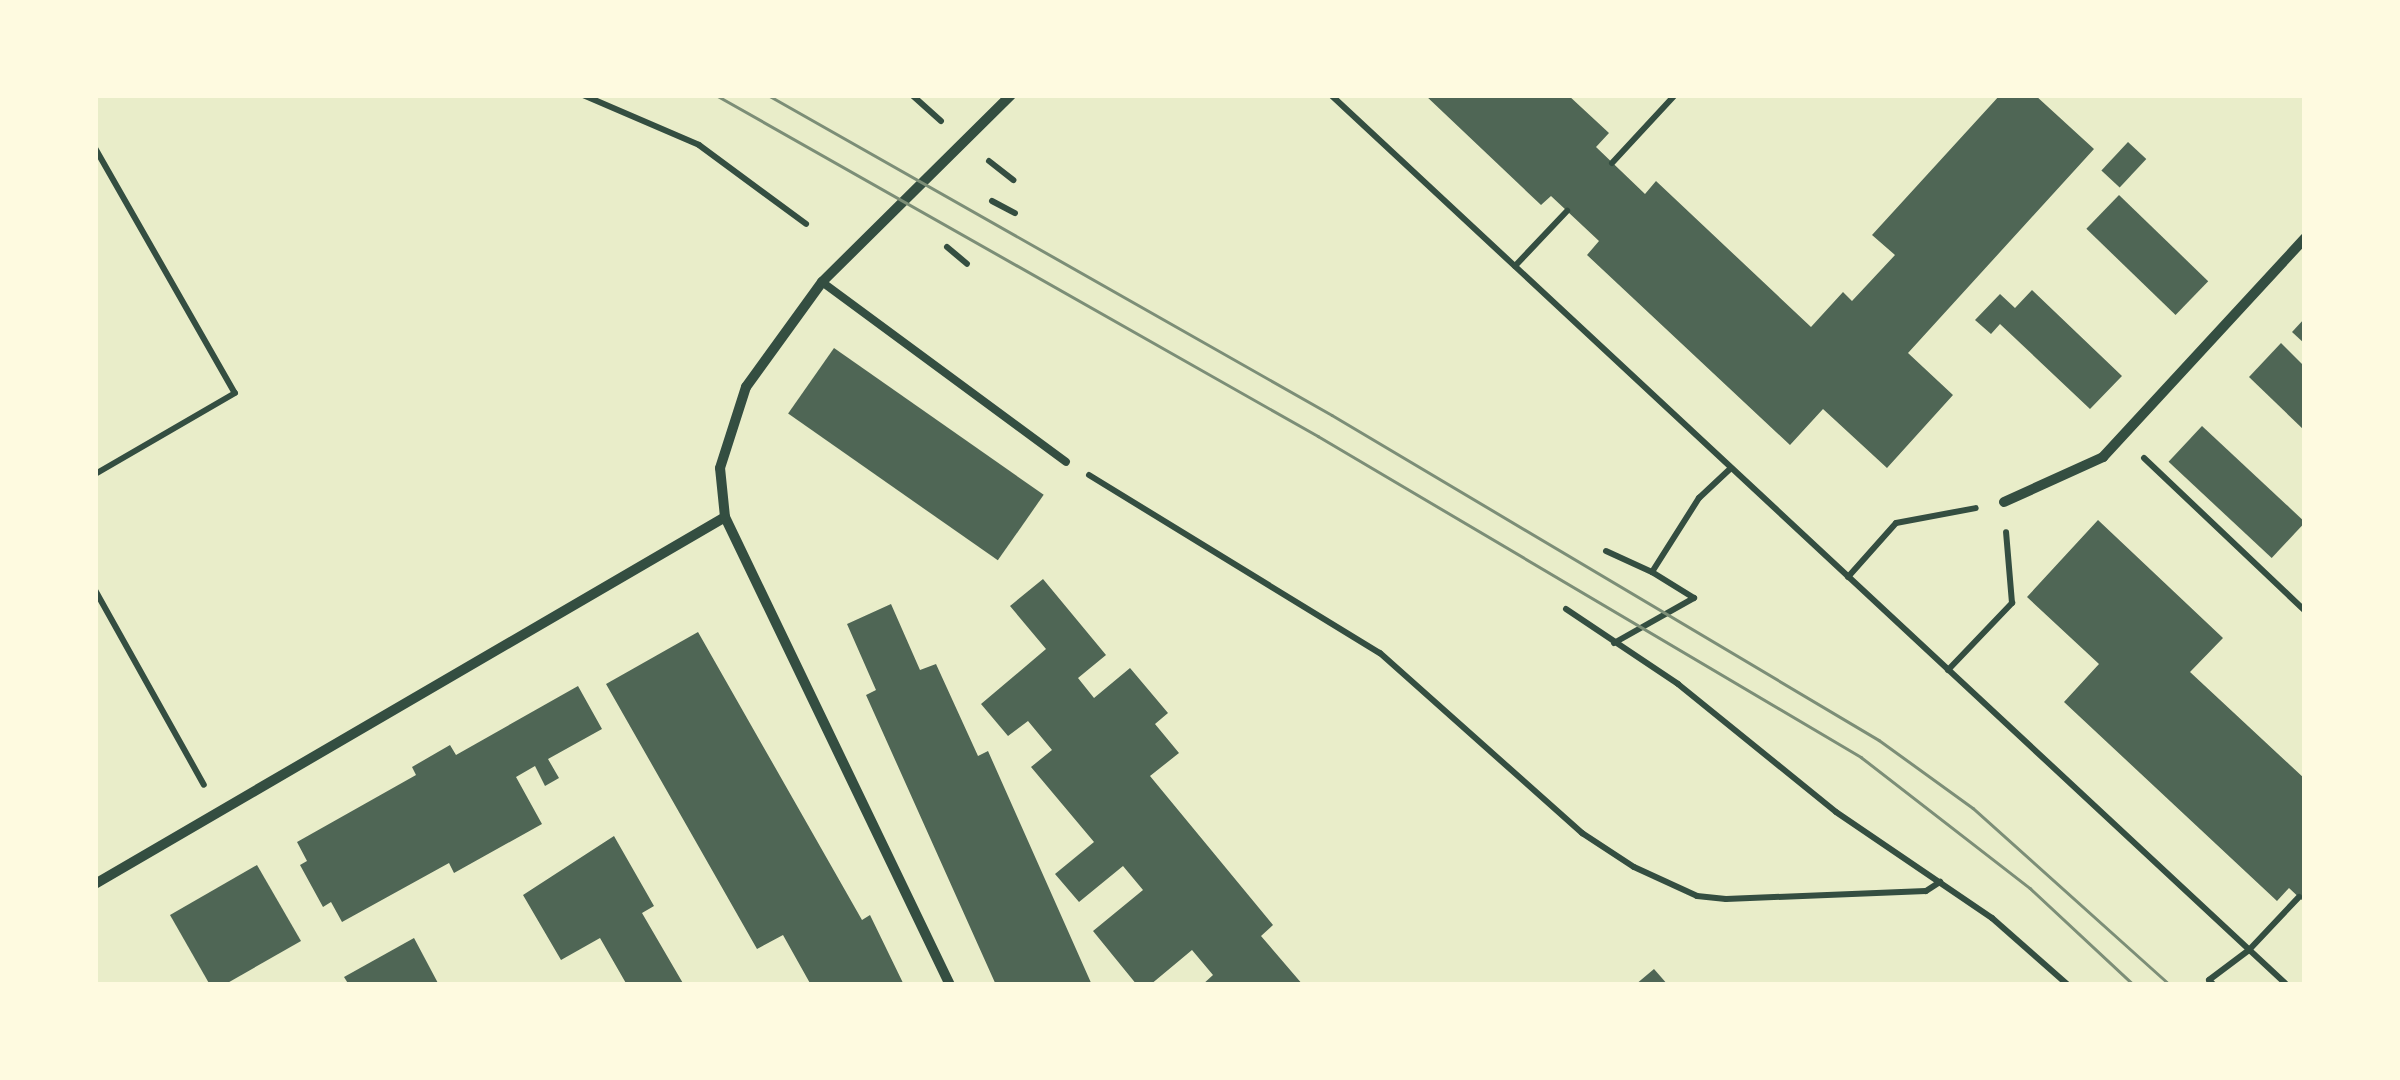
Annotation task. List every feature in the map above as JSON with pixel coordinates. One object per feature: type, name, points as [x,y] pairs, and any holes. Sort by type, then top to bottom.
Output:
[{"type":"street","points":[[950,985],[725,517],[720,468],[746,387],[822,282],[1011,95]]},
{"type":"street","points":[[2004,502],[2102,458],[2305,238]]},
{"type":"street","points":[[95,884],[725,517]]},
{"type":"lane","points":[[822,282],[1066,462]]},
{"type":"path","points":[[583,95],[699,145],[806,224]]},
{"type":"path","points":[[912,95],[953,130]]},
{"type":"path","points":[[1331,95],[2287,985]]},
{"type":"path","points":[[1612,162],[1674,95]]},
{"type":"path","points":[[95,148],[235,394],[95,474]]},
{"type":"path","points":[[982,155],[1013,180]]},
{"type":"path","points":[[992,201],[1015,214]]},
{"type":"path","points":[[1515,266],[1567,211]]},
{"type":"path","points":[[947,247],[967,264]]},
{"type":"path","points":[[2121,437],[2305,611]]},
{"type":"path","points":[[1066,462],[1380,653],[1582,832],[1634,867],[1697,896],[1726,899],[1926,891],[1940,882]]},
{"type":"path","points":[[1652,572],[1699,498],[1730,468]]},
{"type":"path","points":[[1848,577],[1896,524],[2004,502],[2012,603],[1948,670]]},
{"type":"path","points":[[1606,550],[1694,598],[1614,643]]},
{"type":"path","points":[[95,590],[219,812]]},
{"type":"path","points":[[1566,609],[1992,918],[2068,985]]},
{"type":"path","points":[[2214,985],[2209,980],[2249,950],[2299,897]]},
{"type":"building","points":[[1425,95],[1568,95],[1609,133],[1596,147],[1645,194],[1656,181],[1811,327],[1843,292],[1852,301],[1895,255],[1872,235],[2000,95],[2035,95],[2094,149],[1908,353],[1953,395],[1887,468],[1823,409],[1790,445],[1587,255],[1599,241],[1551,196],[1541,205]]},
{"type":"building","points":[[2128,142],[2146,159],[2120,188],[2101,171]]},
{"type":"building","points":[[2119,195],[2208,281],[2176,315],[2086,229]]},
{"type":"building","points":[[2032,290],[2122,376],[2090,409],[2000,324],[1991,334],[1975,320],[2000,294],[2015,308]]},
{"type":"building","points":[[2305,318],[2305,344],[2292,332]]},
{"type":"building","points":[[2281,343],[2305,367],[2305,431],[2249,377]]},
{"type":"building","points":[[834,348],[1044,495],[998,560],[788,414]]},
{"type":"building","points":[[2202,426],[2305,522],[2272,558],[2169,462]]},
{"type":"building","points":[[2098,520],[2223,638],[2190,672],[2305,779],[2305,903],[2289,888],[2277,901],[2064,702],[2099,664],[2027,597]]},
{"type":"building","points":[[1043,579],[1106,655],[1078,678],[1094,698],[1130,668],[1168,713],[1155,724],[1179,753],[1150,776],[1273,925],[1261,936],[1303,985],[1202,985],[1213,975],[1192,950],[1150,985],[1137,985],[1093,931],[1143,890],[1123,866],[1079,902],[1055,874],[1094,842],[1031,767],[1052,750],[1028,721],[1008,736],[981,704],[1046,649],[1010,606]]},
{"type":"building","points":[[891,604],[920,670],[936,664],[978,756],[988,751],[1092,985],[996,985],[866,695],[876,690],[847,624]]},
{"type":"building","points":[[698,632],[862,920],[870,915],[904,985],[811,985],[783,935],[757,949],[606,684]]},
{"type":"building","points":[[578,686],[602,729],[548,759],[559,778],[545,786],[535,766],[516,777],[542,824],[454,873],[449,863],[342,922],[331,902],[323,907],[300,865],[307,861],[297,842],[416,775],[412,767],[450,745],[456,755]]},
{"type":"building","points":[[614,836],[654,906],[642,913],[684,985],[627,985],[600,938],[561,960],[523,895]]},
{"type":"building","points":[[257,865],[301,941],[224,985],[210,985],[170,915]]},
{"type":"building","points":[[414,938],[439,985],[349,985],[344,977]]},
{"type":"building","points":[[1654,969],[1668,985],[1635,985]]},
{"type":"tram line","points":[[716,95],[1318,436],[1861,757],[2030,888],[2134,985]]},
{"type":"tram line","points":[[768,95],[1332,415],[1879,740],[1973,808],[2170,985]]}]
